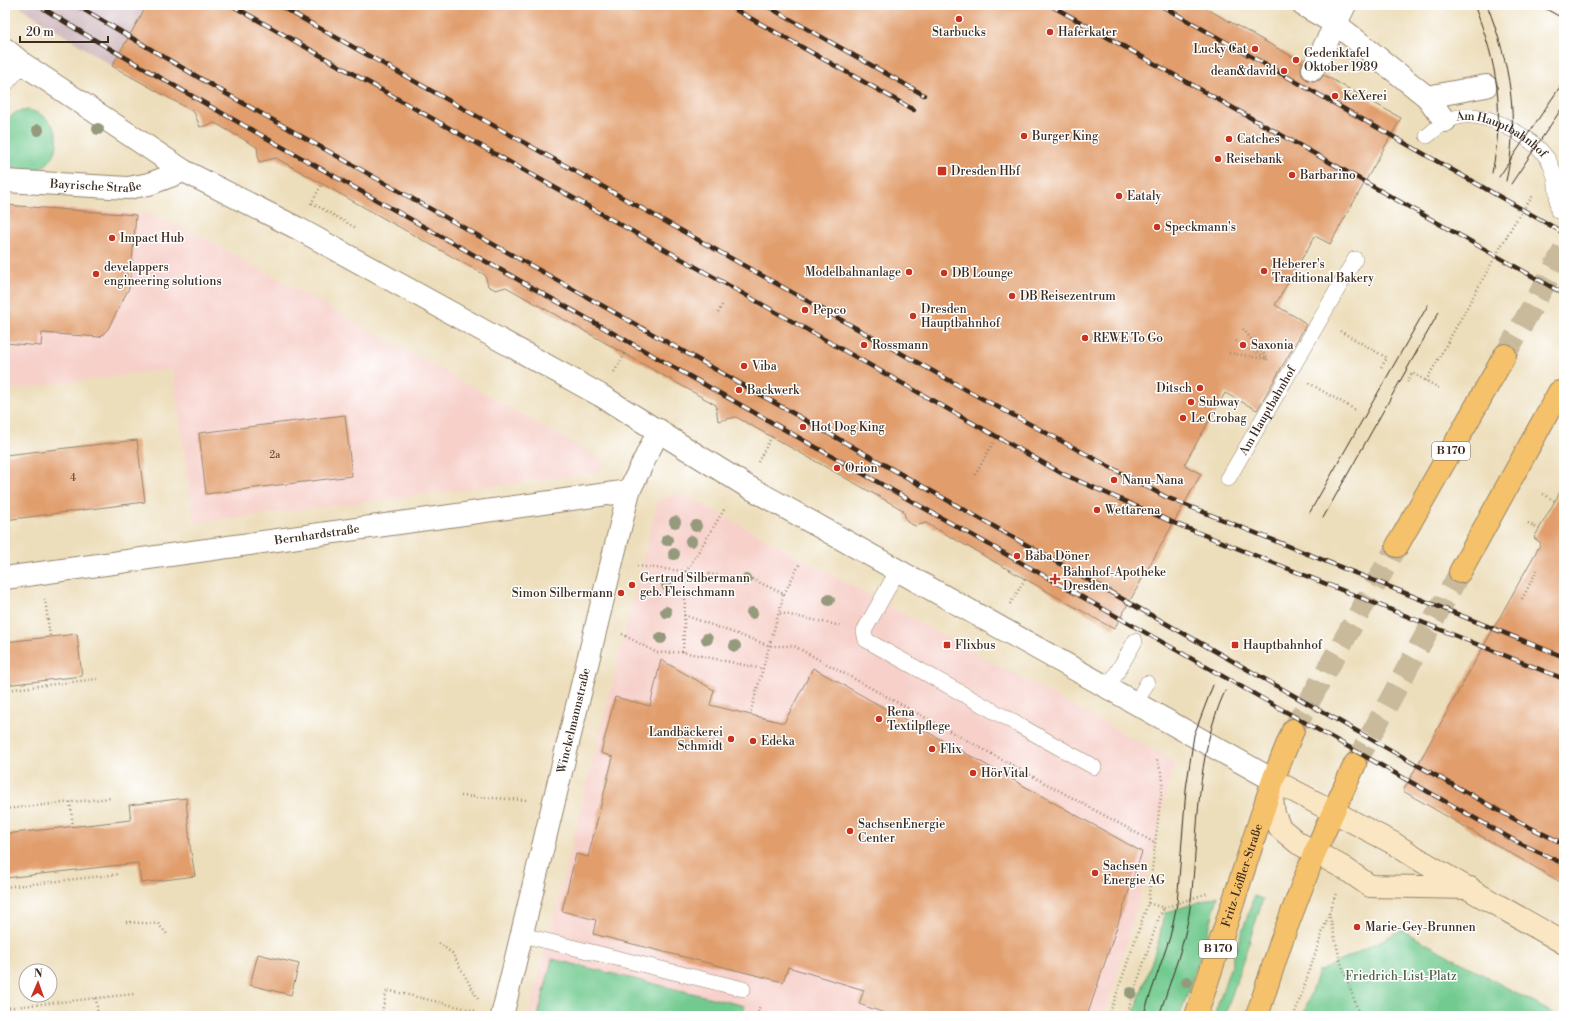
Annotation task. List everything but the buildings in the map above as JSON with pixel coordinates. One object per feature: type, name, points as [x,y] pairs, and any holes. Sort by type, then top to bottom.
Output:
[{"type":"main road","name":"B 170","points":[[1397,546],[1504,355]]},
{"type":"main road","points":[[1460,572],[1559,392]]},
{"type":"main road","name":"B 170","points":[[1273,780],[1293,730]]},
{"type":"main road","points":[[1257,1016],[1281,942],[1315,852],[1332,810],[1354,764]]},
{"type":"main road","points":[[1470,888],[1370,886],[1298,843],[1280,828],[1274,814],[1272,798],[1273,780],[1332,810],[1470,888],[1564,943]]},
{"type":"main road","name":"Fritz-Löffler-Straße","points":[[1196,1016],[1273,780]]},
{"type":"street","points":[[1303,5],[1340,14],[1427,97],[1444,121]]},
{"type":"street","points":[[1313,69],[1340,14]]},
{"type":"street","points":[[5,49],[23,64],[184,171],[298,229],[600,395],[745,485],[1273,780]]},
{"type":"street","points":[[1427,97],[1486,86]]},
{"type":"street","name":"Bayrische Straße","points":[[5,181],[128,188],[149,184],[184,171]]},
{"type":"street","name":"Winckelmannstraße","points":[[502,1016],[629,491],[658,430]]},
{"type":"street","name":"Bernhardstraße","points":[[5,578],[629,491]]},
{"type":"lane","points":[[5,85],[23,64]]},
{"type":"lane","name":"Am Hauptbahnhof","points":[[1427,136],[1444,121],[1464,116],[1484,118],[1499,123],[1536,146],[1547,158],[1555,178],[1558,211]]},
{"type":"lane","name":"Am Hauptbahnhof","points":[[1228,479],[1356,259]]},
{"type":"lane","points":[[898,570],[864,631],[866,640],[1094,767]]},
{"type":"lane","points":[[1108,688],[1135,641]]},
{"type":"lane","points":[[1136,703],[1147,683]]},
{"type":"lane","points":[[522,936],[743,989]]},
{"type":"path","points":[[1426,381],[1513,226],[1551,167]]},
{"type":"path","points":[[312,203],[361,231]]},
{"type":"path","points":[[718,313],[723,303]]},
{"type":"path","points":[[1320,320],[1387,358],[1380,369]]},
{"type":"path","points":[[1243,329],[1269,360]]},
{"type":"path","points":[[1236,341],[1357,411]]},
{"type":"path","points":[[1229,353],[1269,360]]},
{"type":"path","points":[[1407,382],[1412,373],[1439,388]]},
{"type":"path","points":[[975,475],[993,443]]},
{"type":"path","points":[[1544,494],[1555,501]]},
{"type":"path","points":[[683,652],[686,572],[725,508]]},
{"type":"path","points":[[1528,523],[1539,529]]},
{"type":"path","points":[[750,714],[780,613],[784,594],[800,563]]},
{"type":"path","points":[[636,566],[752,579],[784,594]]},
{"type":"path","points":[[1522,599],[1537,570]]},
{"type":"path","points":[[1011,604],[1025,579]]},
{"type":"path","points":[[44,595],[50,637]]},
{"type":"path","points":[[780,613],[864,631]]},
{"type":"path","points":[[684,615],[770,646],[794,646],[1155,843]]},
{"type":"path","points":[[620,633],[657,652],[683,652],[763,669]]},
{"type":"path","points":[[5,690],[97,679]]},
{"type":"path","points":[[1109,1016],[1148,903],[1163,778],[1157,760]]},
{"type":"path","points":[[461,796],[528,800]]},
{"type":"path","points":[[5,809],[111,798]]},
{"type":"path","points":[[70,802],[73,826]]},
{"type":"path","points":[[5,888],[120,874]]},
{"type":"path","points":[[1148,903],[1164,908],[1206,895],[1212,890]]},
{"type":"path","points":[[1126,1016],[1158,917],[1164,908]]},
{"type":"path","points":[[1294,1016],[1329,912],[1340,960],[1360,1016]]},
{"type":"path","points":[[126,922],[158,924],[168,935]]},
{"type":"path","points":[[439,943],[452,953],[479,1002]]},
{"type":"path","points":[[381,1016],[387,990],[477,1011]]},
{"type":"path","points":[[5,1008],[134,994]]},
{"type":"path","points":[[1561,994],[1564,1003]]},
{"type":"path","points":[[96,998],[98,1016]]},
{"type":"shaded area","points":[[17,5],[147,5],[112,66]]},
{"type":"shaded area","points":[[5,204],[146,214],[197,234],[603,460],[602,472],[195,523],[172,369],[5,390]]},
{"type":"shaded area","points":[[681,493],[1174,761],[1148,869],[1105,1016],[529,1016],[658,500]]},
{"type":"green space","points":[[29,110],[46,118],[55,129],[57,142],[54,154],[46,164],[35,170],[21,170],[5,162],[5,120],[17,112]]},
{"type":"green space","points":[[1218,896],[1208,932],[1180,1016],[1133,1016],[1159,940],[1164,913]]},
{"type":"green space","points":[[1254,896],[1263,899],[1225,1016],[1214,1016]]},
{"type":"green space","name":"Friedrich-List-Platz","points":[[1402,930],[1558,1016],[1303,1016],[1318,972]]},
{"type":"green space","points":[[552,959],[745,1006],[743,1016],[538,1016]]},
{"type":"tunnel","points":[[1505,355],[1564,250]]},
{"type":"tunnel","points":[[1293,730],[1397,546]]},
{"type":"tunnel","points":[[1355,764],[1460,572]]},
{"type":"tram line","points":[[1474,5],[1489,48],[1497,88],[1498,129],[1492,173]]},
{"type":"tram line","points":[[1487,5],[1502,48],[1510,92],[1512,136],[1506,181]]},
{"type":"tram line","points":[[1539,5],[1564,19]]},
{"type":"tram line","points":[[1499,177],[1564,81]]},
{"type":"tram line","points":[[1511,184],[1564,105]]},
{"type":"tram line","points":[[1310,512],[1428,305]]},
{"type":"tram line","points":[[1323,518],[1439,312]]},
{"type":"tram line","points":[[1143,1016],[1170,937],[1177,904],[1186,789],[1194,735],[1213,685]]},
{"type":"tram line","points":[[1159,1016],[1186,930],[1194,874],[1197,821],[1203,768],[1215,716],[1225,691]]},
{"type":"railway","points":[[38,5],[81,32],[213,108],[1517,842],[1564,864]]},
{"type":"railway","points":[[76,5],[225,93],[1417,765],[1527,826],[1564,844]]},
{"type":"railway","points":[[231,5],[1063,474],[1174,523],[1564,679]]},
{"type":"railway","points":[[278,5],[981,398],[1166,497],[1564,657]]},
{"type":"railway","points":[[727,5],[914,110]]},
{"type":"railway","points":[[765,5],[924,95]]},
{"type":"railway","points":[[1050,5],[1564,294]]},
{"type":"railway","points":[[1160,5],[1564,233]]},
{"type":"place","name":"Starbucks","points":[[959,19]]},
{"type":"place","name":"Haferkater","points":[[1050,32]]},
{"type":"place","name":"Lucky Cat","points":[[1255,49]]},
{"type":"place","name":"Gedenktafel Oktober 1989","points":[[1296,60]]},
{"type":"place","name":"dean&david","points":[[1284,71]]},
{"type":"place","name":"KeXerei","points":[[1335,96]]},
{"type":"place","name":"Burger King","points":[[1024,136]]},
{"type":"place","name":"Catches","points":[[1229,139]]},
{"type":"place","name":"Reisebank","points":[[1218,159]]},
{"type":"place","name":"Dresden Hbf","points":[[942,171]]},
{"type":"place","name":"Barbarino","points":[[1292,175]]},
{"type":"place","name":"Eataly","points":[[1119,196]]},
{"type":"place","name":"Speckmann's","points":[[1157,227]]},
{"type":"place","name":"Impact Hub","points":[[112,238]]},
{"type":"place","name":"Heberer's Traditional Bakery","points":[[1264,271]]},
{"type":"place","name":"Modelbahnanlage","points":[[909,272]]},
{"type":"place","name":"DB Lounge","points":[[944,273]]},
{"type":"place","name":"develappers engineering solutions","points":[[96,274]]},
{"type":"place","name":"DB Reisezentrum","points":[[1012,296]]},
{"type":"place","name":"Pepco","points":[[805,310]]},
{"type":"place","name":"Dresden Hauptbahnhof","points":[[913,316]]},
{"type":"place","name":"REWE To Go","points":[[1085,338]]},
{"type":"place","name":"Rossmann","points":[[864,345]]},
{"type":"place","name":"Saxonia","points":[[1243,345]]},
{"type":"place","name":"Viba","points":[[744,366]]},
{"type":"place","name":"Ditsch","points":[[1200,388]]},
{"type":"place","name":"Backwerk","points":[[739,390]]},
{"type":"place","name":"Subway","points":[[1191,402]]},
{"type":"place","name":"Le Crobag","points":[[1183,418]]},
{"type":"place","name":"Hot Dog King","points":[[803,427]]},
{"type":"place","name":"Orion","points":[[837,468]]},
{"type":"place","name":"Nanu-Nana","points":[[1114,480]]},
{"type":"place","name":"Wettarena","points":[[1097,510]]},
{"type":"place","name":"Baba Döner","points":[[1017,556]]},
{"type":"place","name":"Bahnhof-Apotheke Dresden","points":[[1055,579]]},
{"type":"place","name":"Gertrud Silbermann geb. Fleischmann","points":[[632,585]]},
{"type":"place","name":"Simon Silbermann","points":[[621,593]]},
{"type":"place","name":"Flixbus","points":[[947,645]]},
{"type":"place","name":"Hauptbahnhof","points":[[1235,645]]},
{"type":"place","name":"Rena Textilpflege","points":[[879,719]]},
{"type":"place","name":"Landbäckerei Schmidt","points":[[731,739]]},
{"type":"place","name":"Edeka","points":[[753,741]]},
{"type":"place","name":"Flix","points":[[932,749]]},
{"type":"place","name":"HörVital","points":[[973,773]]},
{"type":"place","name":"SachsenEnergie Center","points":[[850,831]]},
{"type":"place","name":"Sachsen Energie AG","points":[[1095,873]]},
{"type":"place","name":"Marie-Gey-Brunnen","points":[[1357,927]]}]
